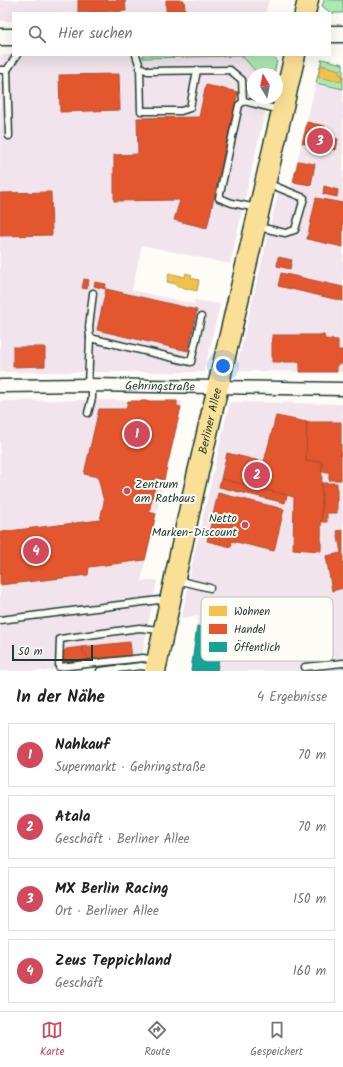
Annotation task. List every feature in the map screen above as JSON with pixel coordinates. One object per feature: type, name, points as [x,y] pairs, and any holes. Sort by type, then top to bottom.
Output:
[{"type":"main road","points":[[305,12],[308,0]]},
{"type":"main road","name":"Berliner Allee","points":[[156,666],[169,599],[295,56]]},
{"type":"street","points":[[331,34],[343,34]]},
{"type":"street","points":[[0,37],[12,37]]},
{"type":"street","name":"Gehringstraße","points":[[0,386],[343,389]]},
{"type":"lane","points":[[9,136],[7,70],[16,56]]},
{"type":"lane","points":[[136,56],[140,67],[141,111],[181,111],[190,108],[198,70]]},
{"type":"lane","points":[[140,67],[148,71],[230,70],[242,80],[243,102],[239,105],[219,198],[286,233],[295,230],[304,198],[265,183]]},
{"type":"lane","points":[[0,70],[7,70]]},
{"type":"lane","points":[[243,102],[282,111]]},
{"type":"lane","points":[[88,414],[92,398],[90,386],[89,326],[93,293]]},
{"type":"lane","points":[[90,338],[191,362],[201,317]]},
{"type":"lane","points":[[174,580],[210,588]]},
{"type":"lane","points":[[0,620],[169,599]]},
{"type":"lane","points":[[156,666],[143,658],[60,667],[60,639],[138,628],[163,631]]},
{"type":"lane","points":[[306,667],[343,663]]},
{"type":"lane","points":[[100,671],[141,666],[156,666]]},
{"type":"shaded area","points":[[0,0],[269,0],[265,12],[12,12],[12,21],[0,21]]},
{"type":"shaded area","points":[[0,55],[273,56],[277,60],[275,68],[247,68],[247,104],[267,104],[230,264],[142,245],[132,290],[194,304],[195,300],[220,304],[204,372],[0,372]]},
{"type":"shaded area","points":[[316,83],[343,89],[343,372],[241,371],[237,366],[280,185],[291,187]]},
{"type":"shaded area","points":[[0,401],[181,401],[182,403],[141,581],[157,580],[141,660],[45,671],[0,671]]},
{"type":"shaded area","points":[[230,402],[343,404],[343,671],[190,671],[198,616],[182,618],[194,555]]},
{"type":"green space","points":[[324,0],[343,0],[343,13],[331,13],[322,6]]},
{"type":"green space","points":[[143,56],[238,56],[143,58]]},
{"type":"green space","points":[[238,56],[273,56],[277,60],[275,68],[253,68],[244,58]]},
{"type":"green space","points":[[322,59],[343,64],[343,89],[316,83]]},
{"type":"building: Wohnen","points":[[321,65],[340,70],[339,74],[343,75],[341,82],[318,77]]},
{"type":"building: Wohnen","points":[[169,273],[185,277],[186,273],[192,275],[191,278],[199,280],[197,291],[176,286],[176,284],[167,282]]},
{"type":"building: Handel","points":[[78,0],[125,0],[126,11],[78,12]]},
{"type":"building: Handel","points":[[166,0],[184,0],[185,10],[166,11]]},
{"type":"building: Handel","points":[[119,74],[120,110],[60,112],[59,75]]},
{"type":"building: Handel","points":[[206,85],[238,92],[207,228],[174,220],[180,200],[114,201],[114,155],[138,154],[137,118],[199,117]]},
{"type":"building: Handel","points":[[307,122],[325,126],[323,136],[305,132]]},
{"type":"building: Handel","points":[[305,132],[338,139],[336,150],[302,143]]},
{"type":"building: Handel","points":[[298,161],[315,164],[311,185],[293,182]]},
{"type":"building: Handel","points":[[324,186],[338,190],[337,197],[323,194]]},
{"type":"building: Handel","points":[[51,192],[52,235],[0,236],[0,193]]},
{"type":"building: Handel","points":[[316,198],[343,203],[343,247],[307,239]]},
{"type":"building: Handel","points":[[278,257],[292,260],[290,269],[277,266]]},
{"type":"building: Handel","points":[[281,273],[343,287],[343,301],[278,286]]},
{"type":"building: Handel","points":[[84,279],[89,280],[87,289],[82,288]]},
{"type":"building: Handel","points":[[95,282],[106,284],[105,289],[94,286]]},
{"type":"building: Handel","points":[[106,289],[197,310],[188,351],[97,330]]},
{"type":"building: Handel","points":[[272,335],[324,335],[325,339],[338,340],[338,350],[343,350],[343,364],[337,364],[337,372],[300,372],[300,362],[272,362]]},
{"type":"building: Handel","points":[[13,347],[45,347],[45,366],[13,367]]},
{"type":"building: Handel","name":"Zentrum am Rathaus","points":[[128,401],[177,401],[177,406],[181,407],[164,480],[157,478],[149,512],[156,514],[145,560],[89,567],[88,575],[0,585],[0,532],[100,520],[104,502],[98,477],[84,474],[99,409],[126,409]]},
{"type":"building: Handel","points":[[276,416],[307,422],[306,461],[322,461],[321,551],[293,549],[294,497],[221,479],[227,453],[264,462]]},
{"type":"building: Handel","points":[[307,422],[341,422],[341,480],[329,480],[329,472],[322,472],[322,461],[306,461]]},
{"type":"building: Handel","points":[[221,479],[287,495],[285,503],[219,487]]},
{"type":"building: Handel","points":[[322,483],[337,483],[337,513],[327,513],[327,522],[322,522]]},
{"type":"building: Handel","name":"Netto Marken-Discount","points":[[218,493],[284,509],[274,551],[232,541],[231,547],[207,541]]},
{"type":"building: Handel","points":[[343,530],[343,588],[332,591],[326,556],[341,553],[337,531]]},
{"type":"building: Handel","points":[[130,642],[132,658],[83,663],[81,647]]},
{"type":"building: Handel","points":[[82,647],[83,652],[89,658],[88,662],[67,664],[63,660],[62,654],[66,649]]},
{"type":"building: Öffentlich","points":[[197,626],[201,627],[201,661],[218,661],[217,671],[191,671]]},
{"type":"place","name":"MX Berlin Racing","points":[[320,141]]},
{"type":"place","name":"Nahkauf","points":[[137,434]]},
{"type":"place","name":"Atala","points":[[257,475]]},
{"type":"place","name":"Zentrum am Rathaus","points":[[127,491]]},
{"type":"place","name":"Netto Marken-Discount","points":[[245,525]]},
{"type":"place","name":"Zeus Teppichland","points":[[36,551]]}]
